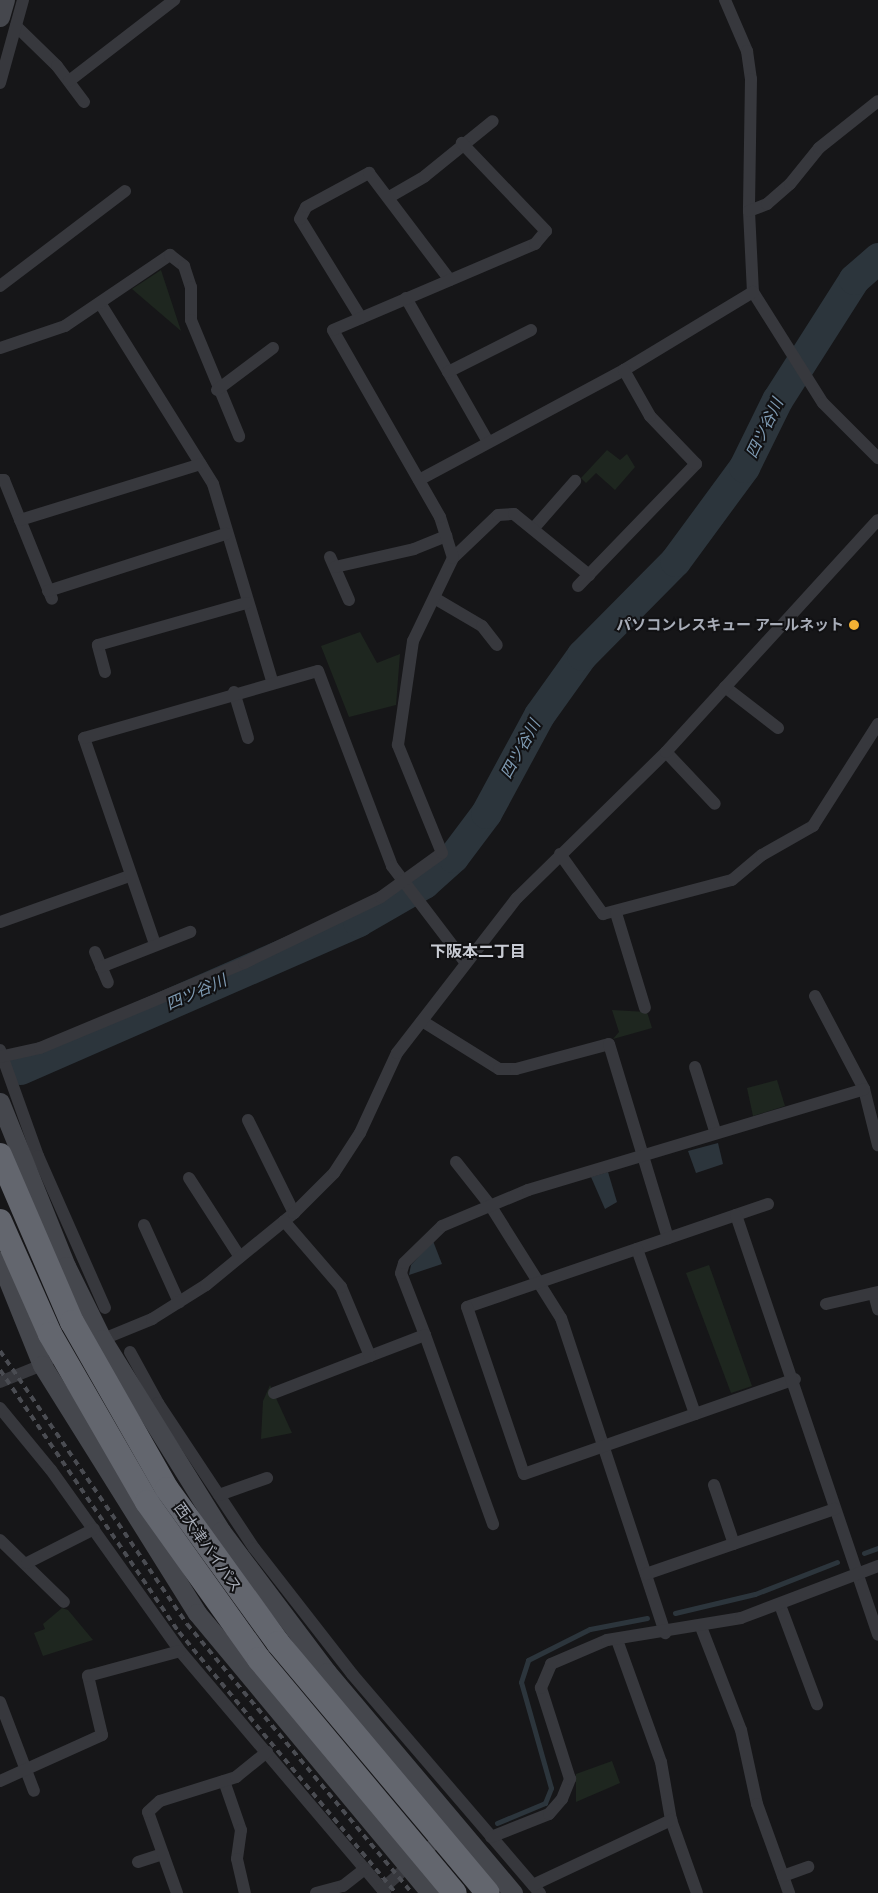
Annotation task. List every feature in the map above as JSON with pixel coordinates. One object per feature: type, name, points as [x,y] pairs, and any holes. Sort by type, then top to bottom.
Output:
[{"type":"highway","name":"西大津バイパス","points":[[0,1155],[72,1322],[167,1489],[278,1643],[488,1893]]},
{"type":"highway","name":"西大津バイパス","points":[[0,1221],[50,1334],[147,1502],[258,1659],[455,1893]]},
{"type":"street","points":[[0,83],[8,22],[5,0]]},
{"type":"street","points":[[8,22],[23,0]]},
{"type":"street","points":[[69,81],[174,0]]},
{"type":"street","points":[[725,0],[747,51],[751,79],[749,212],[754,292],[803,375],[822,403],[878,458]]},
{"type":"street","points":[[8,22],[69,81],[84,102]]},
{"type":"street","points":[[749,212],[767,204],[790,184],[819,148],[878,101]]},
{"type":"street","points":[[391,196],[425,176],[462,143],[493,122]]},
{"type":"street","points":[[453,558],[447,536],[419,480],[333,330],[535,244],[546,231],[462,143]]},
{"type":"street","points":[[361,318],[300,219],[306,206],[369,172],[391,196],[450,280]]},
{"type":"street","points":[[0,286],[125,191]]},
{"type":"street","points":[[0,348],[65,326],[170,255],[184,266],[191,288],[191,320],[217,390],[239,436]]},
{"type":"street","points":[[419,480],[624,370],[754,292]]},
{"type":"street","points":[[406,298],[488,442]]},
{"type":"street","points":[[100,303],[213,484],[246,603],[272,681]]},
{"type":"street","points":[[448,372],[531,330]]},
{"type":"street","points":[[217,390],[273,348]]},
{"type":"street","points":[[578,586],[696,464],[650,416],[624,370]]},
{"type":"street","points":[[20,520],[201,464]]},
{"type":"street","points":[[0,480],[4,480],[50,595],[226,534]]},
{"type":"street","points":[[533,530],[575,481]]},
{"type":"street","points":[[589,575],[514,514],[498,515],[453,558],[436,599],[413,641],[398,745],[442,853],[409,887],[381,897],[244,963],[40,1048],[1,1055],[102,1339],[151,1408],[219,1495],[352,1674],[536,1889],[671,1820]]},
{"type":"street","points":[[0,1382],[152,1319],[179,1302],[240,1257],[289,1217],[334,1173],[360,1133],[397,1053],[517,898],[666,752],[878,520]]},
{"type":"street","points":[[349,600],[333,562],[414,549],[447,536]]},
{"type":"street","points":[[436,599],[482,626],[497,645]]},
{"type":"street","points":[[105,672],[98,645],[246,603]]},
{"type":"street","points":[[155,944],[129,876],[84,738],[272,681],[318,671],[392,866],[466,963]]},
{"type":"street","points":[[725,687],[778,728]]},
{"type":"street","points":[[234,692],[248,738]]},
{"type":"street","points":[[560,854],[603,914],[616,913],[732,880],[762,855],[799,836],[826,809],[878,724]]},
{"type":"street","points":[[666,752],[715,804]]},
{"type":"street","points":[[0,922],[129,876]]},
{"type":"street","points":[[616,913],[645,1008]]},
{"type":"street","points":[[101,967],[155,944],[190,932]]},
{"type":"street","points":[[94,952],[108,982]]},
{"type":"street","points":[[815,996],[864,1089],[878,1145]]},
{"type":"street","points":[[422,1021],[499,1069],[516,1069],[610,1044],[668,1238]]},
{"type":"street","points":[[695,1067],[715,1131]]},
{"type":"street","points":[[0,1091],[13,1086]]},
{"type":"street","points":[[493,1524],[401,1273],[404,1263],[442,1226],[490,1206],[715,1131],[864,1089]]},
{"type":"street","points":[[0,1102],[74,1262],[106,1308]]},
{"type":"street","points":[[248,1120],[289,1217],[341,1287],[370,1356]]},
{"type":"street","points":[[456,1162],[490,1206],[541,1282],[562,1318],[606,1445],[665,1632]]},
{"type":"street","points":[[189,1178],[240,1257]]},
{"type":"street","points":[[768,1204],[468,1307],[524,1474],[794,1379]]},
{"type":"street","points":[[736,1215],[794,1379],[856,1574],[878,1635]]},
{"type":"street","points":[[144,1225],[179,1302]]},
{"type":"street","points":[[637,1249],[695,1414]]},
{"type":"street","points":[[0,1261],[42,1365],[197,1613],[430,1893]]},
{"type":"street","points":[[826,1304],[876,1293],[878,1308]]},
{"type":"street","points":[[274,1393],[302,1388],[370,1356],[425,1335]]},
{"type":"street","points":[[130,1352],[151,1408],[220,1531],[327,1672],[513,1893]]},
{"type":"street","points":[[0,1408],[94,1529],[180,1651],[383,1891],[470,1812]]},
{"type":"street","points":[[219,1495],[267,1478]]},
{"type":"street","points":[[714,1485],[734,1544]]},
{"type":"street","points":[[646,1574],[835,1509]]},
{"type":"street","points":[[27,1563],[94,1529]]},
{"type":"street","points":[[0,1540],[27,1563],[64,1602]]},
{"type":"street","points":[[491,1837],[549,1814],[562,1800],[570,1779],[541,1688],[551,1664],[617,1640],[701,1627],[780,1605],[878,1566]]},
{"type":"street","points":[[780,1605],[817,1704]]},
{"type":"street","points":[[701,1627],[741,1730],[757,1804],[789,1893]]},
{"type":"street","points":[[617,1640],[661,1762],[671,1820],[697,1893]]},
{"type":"street","points":[[0,1781],[102,1735],[88,1676],[180,1651]]},
{"type":"street","points":[[0,1702],[34,1791]]},
{"type":"street","points":[[177,1893],[148,1812],[160,1801],[236,1777],[267,1752]]},
{"type":"street","points":[[224,1781],[241,1830],[237,1860],[245,1893]]},
{"type":"street","points":[[138,1862],[163,1854]]},
{"type":"street","points":[[783,1876],[808,1867]]},
{"type":"street","points":[[316,1893],[342,1886],[365,1869]]},
{"type":"shaded area","points":[[161,270],[181,331],[132,289]]},
{"type":"shaded area","points":[[607,450],[620,460],[627,454],[635,467],[615,490],[596,473],[586,483],[581,478]]},
{"type":"shaded area","points":[[360,632],[377,663],[400,654],[396,705],[349,717],[321,646]]},
{"type":"shaded area","points":[[612,1010],[647,1012],[652,1028],[613,1039],[619,1032]]},
{"type":"shaded area","points":[[777,1080],[785,1106],[753,1116],[747,1088]]},
{"type":"shaded area","points":[[718,1143],[723,1164],[696,1173],[688,1151]]},
{"type":"shaded area","points":[[608,1172],[617,1202],[605,1209],[591,1177]]},
{"type":"shaded area","points":[[433,1241],[442,1264],[409,1275],[411,1265]]},
{"type":"shaded area","points":[[709,1265],[752,1386],[731,1393],[686,1273]]},
{"type":"shaded area","points":[[270,1385],[292,1433],[261,1439],[263,1401]]},
{"type":"shaded area","points":[[62,1608],[68,1610],[93,1640],[43,1656],[34,1633],[45,1629],[43,1624]]},
{"type":"shaded area","points":[[612,1761],[620,1783],[576,1802],[576,1774]]},
{"type":"waterway","name":"四ツ谷川","points":[[20,1069],[358,921],[424,883],[453,857],[486,813],[539,715],[582,655],[675,561],[744,467],[777,400],[854,279],[878,258]]},
{"type":"waterway","points":[[864,1553],[878,1548]]},
{"type":"waterway","points":[[675,1613],[755,1594],[837,1562]]},
{"type":"waterway","points":[[497,1823],[545,1803],[551,1788],[521,1682],[528,1660],[590,1629],[647,1618]]},
{"type":"railway","points":[[0,1351],[187,1624],[412,1893]]},
{"type":"railway","points":[[0,1370],[179,1632],[396,1893]]},
{"type":"place","name":"パソコンレスキュー アールネット","points":[[854,625]]},
{"type":"district","name":"下阪本二丁目","points":[[478,951]]}]
